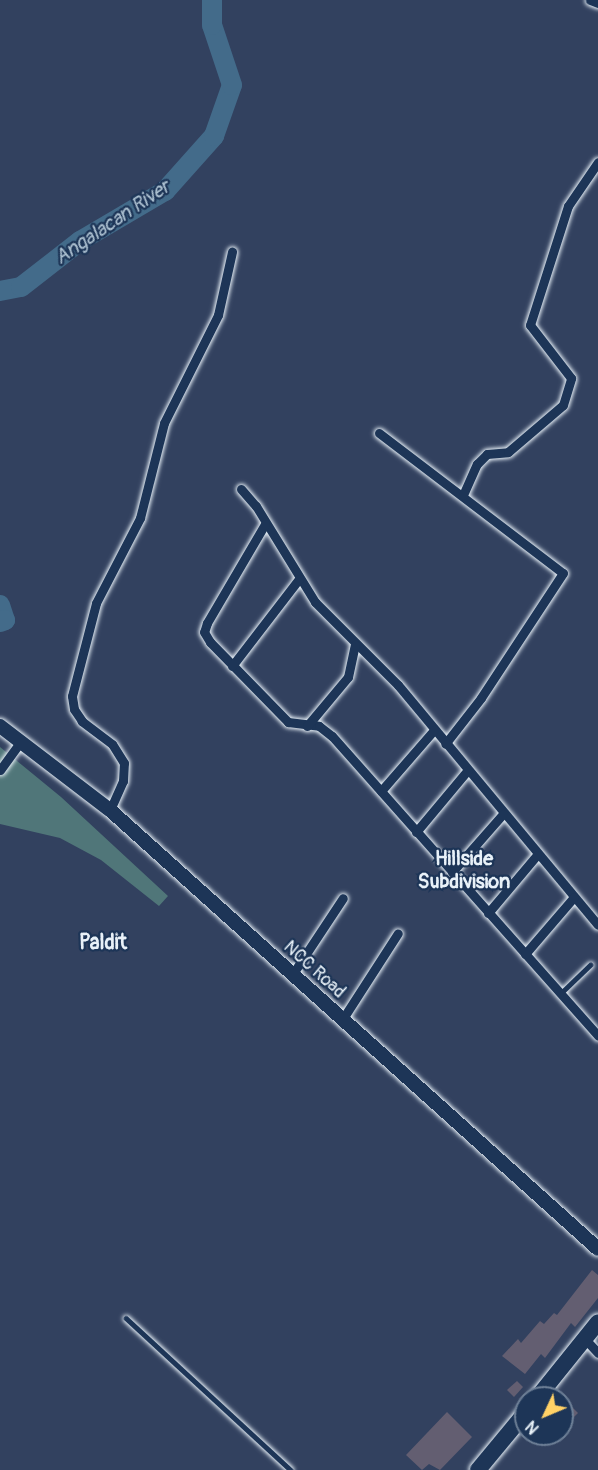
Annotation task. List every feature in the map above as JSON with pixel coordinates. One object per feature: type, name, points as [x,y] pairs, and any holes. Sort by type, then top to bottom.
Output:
[{"type":"highway","points":[[547,1386],[598,1322]]},
{"type":"highway","points":[[478,1470],[514,1426]]},
{"type":"street","points":[[590,0],[598,3]]},
{"type":"street","points":[[463,495],[477,464],[488,454],[508,452],[563,405],[571,378],[530,325],[568,206],[598,162]]},
{"type":"street","points":[[110,810],[123,781],[124,763],[112,744],[82,720],[74,709],[72,696],[96,603],[140,518],[164,423],[218,315],[232,252]]},
{"type":"street","points":[[379,433],[563,573],[481,698],[445,744]]},
{"type":"street","points":[[241,489],[256,506],[299,579],[355,645],[398,685],[467,771],[598,925]]},
{"type":"street","points":[[265,524],[204,632],[232,666],[288,722],[325,729],[598,1036]]},
{"type":"street","points":[[232,666],[299,579]]},
{"type":"street","points":[[308,726],[348,677],[355,645]]},
{"type":"street","name":"NCC Road","points":[[0,726],[22,740],[110,810],[598,1249]]},
{"type":"street","points":[[381,791],[434,730]]},
{"type":"street","points":[[0,770],[22,740]]},
{"type":"street","points":[[416,832],[467,771]]},
{"type":"street","points":[[452,873],[503,814]]},
{"type":"street","points":[[488,913],[537,855]]},
{"type":"street","points":[[525,954],[574,897]]},
{"type":"street","points":[[292,975],[343,898]]},
{"type":"street","points":[[342,1020],[398,933]]},
{"type":"street","points":[[585,1339],[598,1353]]},
{"type":"lane","points":[[560,994],[590,965]]},
{"type":"lane","points":[[126,1318],[291,1470]]},
{"type":"green space","points":[[0,747],[61,797],[168,896],[159,906],[101,860],[60,838],[0,824]]},
{"type":"building","points":[[592,1270],[598,1275],[598,1298],[575,1327],[571,1323],[545,1358],[541,1354],[525,1374],[502,1356],[518,1339],[521,1343],[540,1321],[544,1324],[554,1313],[557,1315]]},
{"type":"building","points":[[517,1381],[522,1386],[514,1386],[514,1397],[507,1390]]},
{"type":"building","points":[[447,1412],[472,1437],[440,1470],[429,1464],[422,1470],[406,1455]]},
{"type":"waterway","name":"Angalacan River","points":[[0,291],[21,287],[80,241],[165,191],[214,136],[232,85],[212,25],[212,0]]},
{"type":"waterway","name":"Angalacan River","points":[[0,605],[5,620],[0,622]]},
{"type":"district","name":"Hillside Subdivision","points":[[464,870]]},
{"type":"district","name":"Paldit","points":[[103,943]]}]
